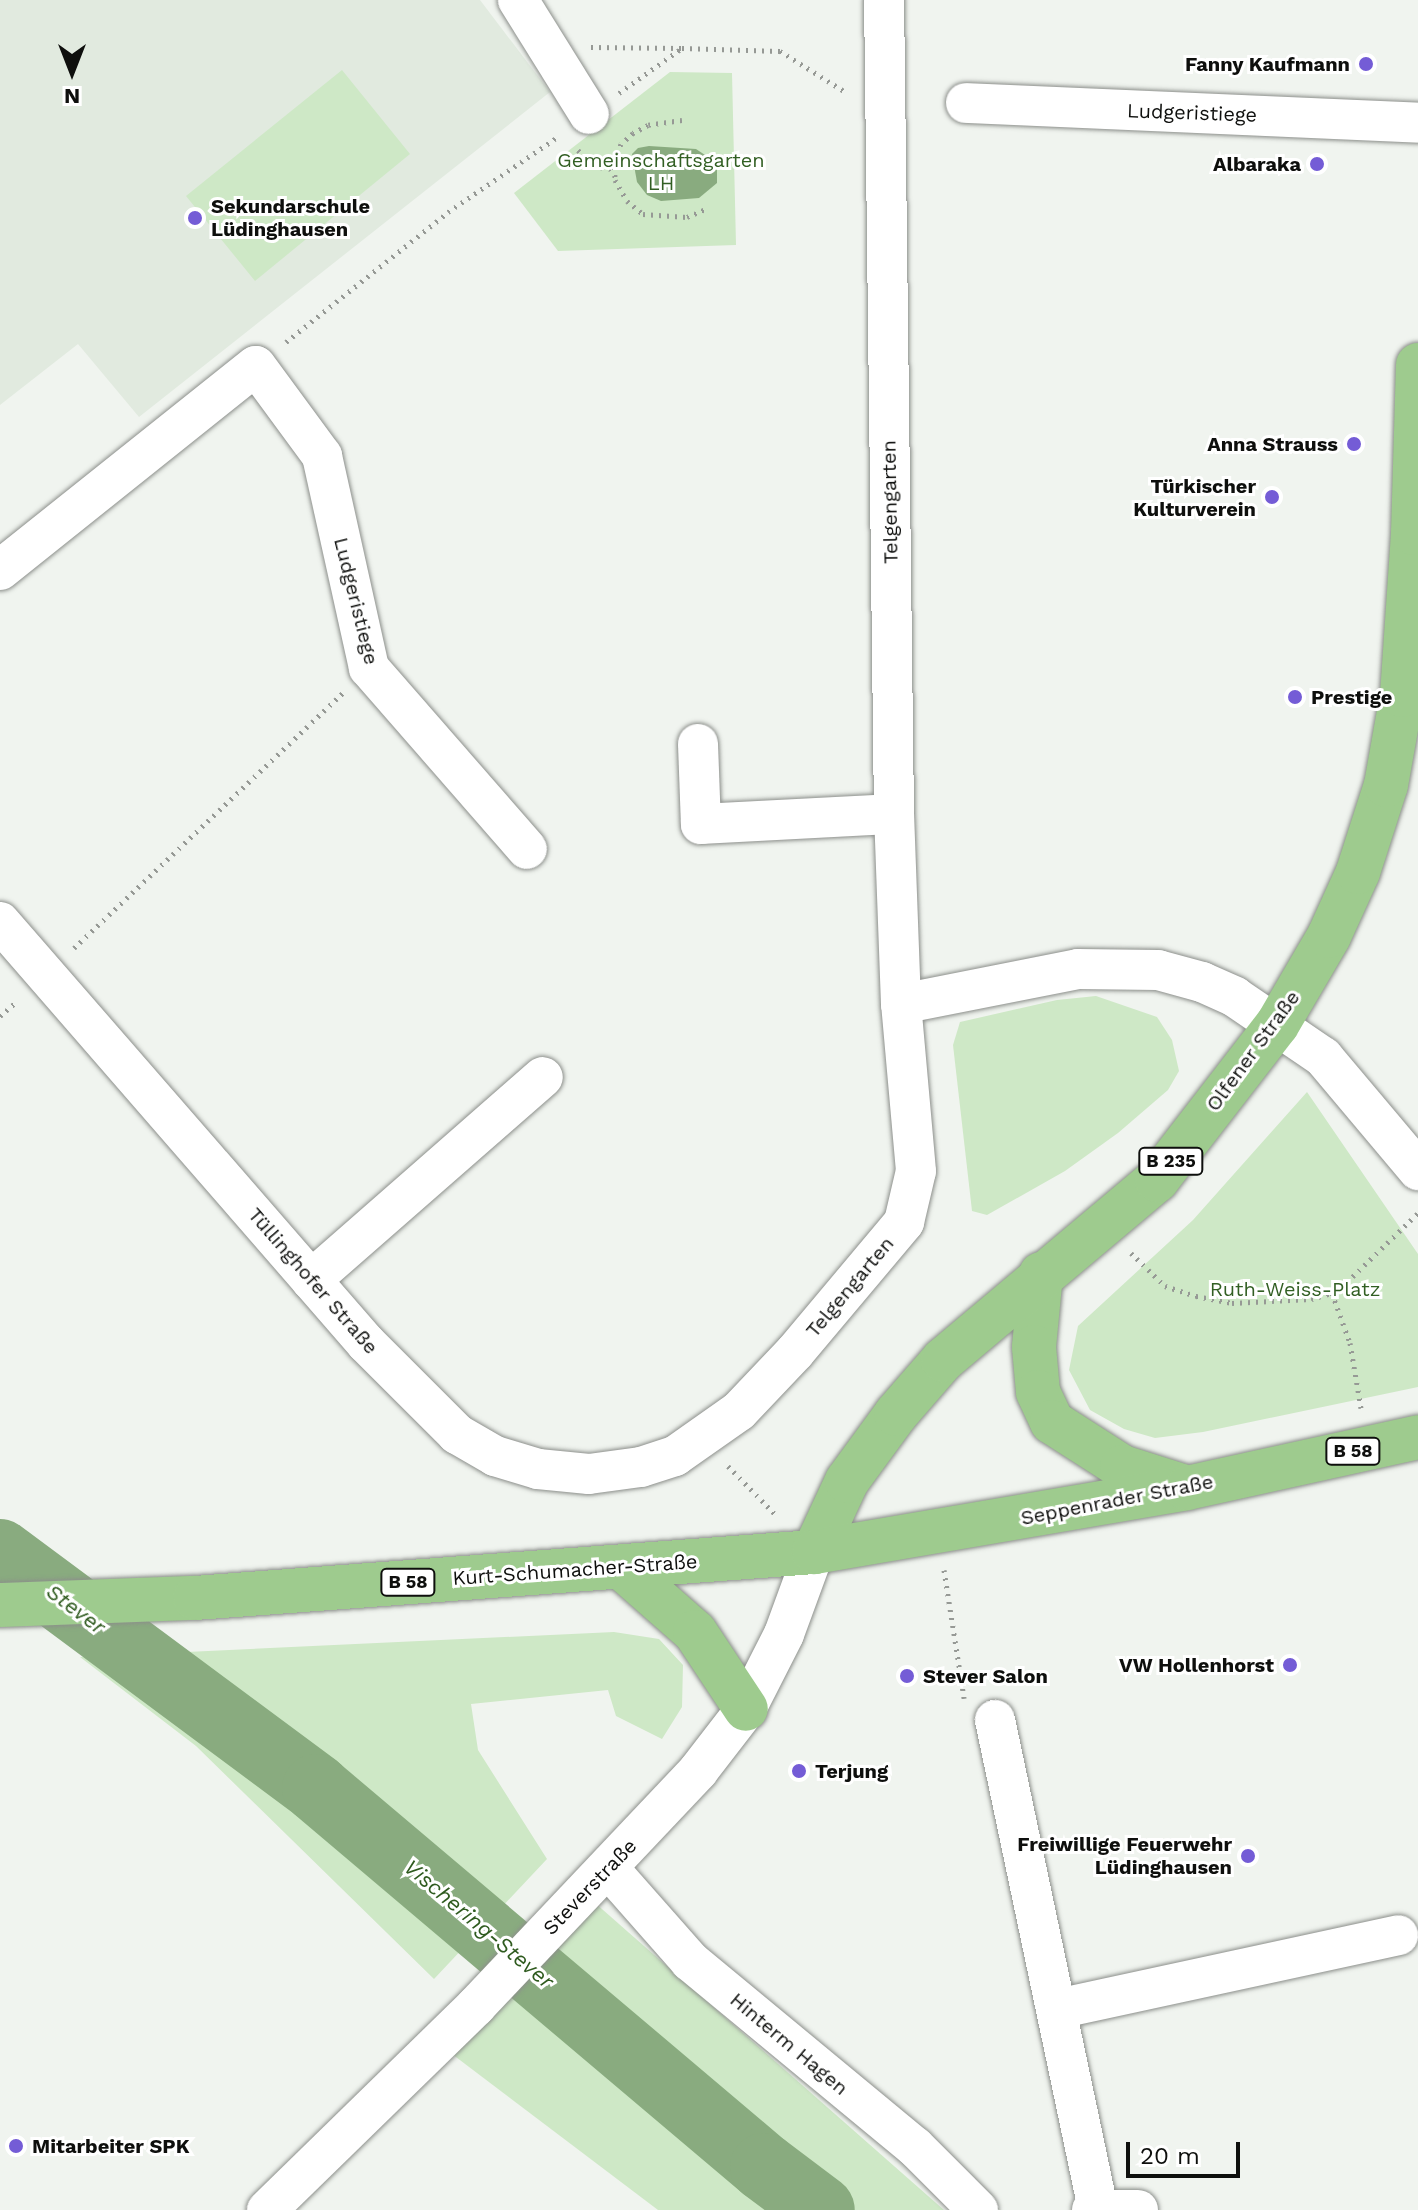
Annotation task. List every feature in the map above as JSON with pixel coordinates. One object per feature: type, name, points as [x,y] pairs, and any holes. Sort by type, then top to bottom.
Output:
[{"type":"main road","name":"Olfener Straße","points":[[814,1552],[847,1481],[896,1414],[943,1360],[1041,1274],[1157,1180],[1277,1025],[1341,910],[1358,872],[1386,785],[1402,695],[1413,533],[1418,365]]},
{"type":"main road","points":[[1041,1274],[1034,1347],[1038,1392],[1052,1422],[1122,1467],[1187,1488]]},
{"type":"main road","name":"Seppenrader Straße","points":[[814,1552],[939,1533],[1187,1488],[1418,1437]]},
{"type":"main road","name":"Kurt-Schumacher-Straße","points":[[0,1605],[195,1598],[814,1552]]},
{"type":"main road","points":[[621,1567],[695,1632],[746,1709]]},
{"type":"street","points":[[518,0],[589,114]]},
{"type":"street","name":"Telgengarten","points":[[706,1437],[739,1411],[795,1352],[904,1222],[916,1171],[901,1004],[894,814],[884,0]]},
{"type":"street","name":"Ludgeristiege","points":[[966,103],[1418,123]]},
{"type":"street","points":[[0,570],[256,366]]},
{"type":"street","name":"Ludgeristiege","points":[[256,366],[322,456],[369,668],[527,849]]},
{"type":"street","points":[[698,744],[701,824],[894,814]]},
{"type":"street","name":"Tüllinghofer Straße","points":[[0,922],[366,1343],[457,1434],[495,1456],[538,1469],[589,1474],[663,1460],[706,1437]]},
{"type":"street","points":[[901,1004],[1078,969],[1158,970],[1235,997],[1323,1057],[1418,1170]]},
{"type":"street","points":[[311,1280],[543,1077]]},
{"type":"street","name":"Steverstraße","points":[[267,2210],[476,2006],[609,1869],[698,1771],[746,1709],[784,1634],[814,1552]]},
{"type":"street","points":[[995,1720],[1057,2009],[1095,2209],[1138,2210]]},
{"type":"street","name":"Hinterm Hagen","points":[[609,1869],[690,1961],[766,2027],[915,2147],[978,2210]]},
{"type":"street","points":[[1057,2009],[1398,1935]]},
{"type":"path","points":[[545,47],[780,51],[847,93],[886,104]]},
{"type":"path","points":[[256,366],[448,212],[682,48]]},
{"type":"path","points":[[682,120],[648,125],[633,133],[621,144],[614,159],[615,180],[627,201],[643,214],[687,217],[706,209]]},
{"type":"path","points":[[47,973],[369,668]]},
{"type":"path","points":[[1102,1224],[1165,1286],[1232,1303],[1269,1303],[1332,1293],[1418,1213]]},
{"type":"path","points":[[1332,1293],[1359,1376],[1365,1448]]},
{"type":"path","points":[[706,1437],[731,1470],[814,1552]]},
{"type":"path","points":[[939,1533],[968,1720],[995,1720]]},
{"type":"shaded area","name":"Sekundarschule Lüdinghausen","points":[[0,0],[480,0],[550,92],[139,417],[78,344],[0,405]]},
{"type":"shaded area","points":[[638,148],[696,149],[708,157],[717,169],[717,183],[699,198],[661,201],[647,195],[637,182],[632,154]]},
{"type":"green space","points":[[342,70],[410,154],[255,281],[186,196]]},
{"type":"green space","name":"Gemeinschaftsgarten LH","points":[[670,72],[732,73],[736,245],[558,251],[514,193]]},
{"type":"green space","points":[[1096,996],[1157,1017],[1172,1040],[1179,1071],[1168,1090],[1118,1133],[1065,1171],[987,1215],[972,1211],[953,1045],[960,1022],[1057,1000]]},
{"type":"green space","name":"Ruth-Weiss-Platz","points":[[1307,1092],[1418,1254],[1418,1387],[1203,1432],[1155,1438],[1124,1429],[1090,1410],[1069,1370],[1078,1326],[1193,1220]]},
{"type":"green space","points":[[614,1632],[659,1639],[683,1665],[682,1707],[662,1739],[616,1716],[608,1690],[471,1704],[478,1750],[547,1859],[434,1979],[196,1746],[80,1657]]},
{"type":"green space","points":[[594,1902],[944,2210],[658,2210],[444,2048]]},
{"type":"waterway","name":"Vischering-Stever","points":[[0,1553],[316,1788],[764,2167],[821,2210]]},
{"type":"place","name":"Fanny Kaufmann","points":[[1366,64]]},
{"type":"place","name":"Albaraka","points":[[1317,164]]},
{"type":"place","name":"Sekundarschule Lüdinghausen","points":[[195,218]]},
{"type":"place","name":"Anna Strauss","points":[[1354,444]]},
{"type":"place","name":"Türkischer Kulturverein","points":[[1272,497]]},
{"type":"place","name":"Prestige","points":[[1295,697]]},
{"type":"place","name":"VW Hollenhorst","points":[[1290,1665]]},
{"type":"place","name":"Stever Salon","points":[[907,1676]]},
{"type":"place","name":"Terjung","points":[[799,1771]]},
{"type":"place","name":"Freiwillige Feuerwehr Lüdinghausen","points":[[1248,1856]]},
{"type":"place","name":"Mitarbeiter SPK","points":[[16,2146]]},
{"type":"water label","name":"Stever","points":[[76,1609]]}]
